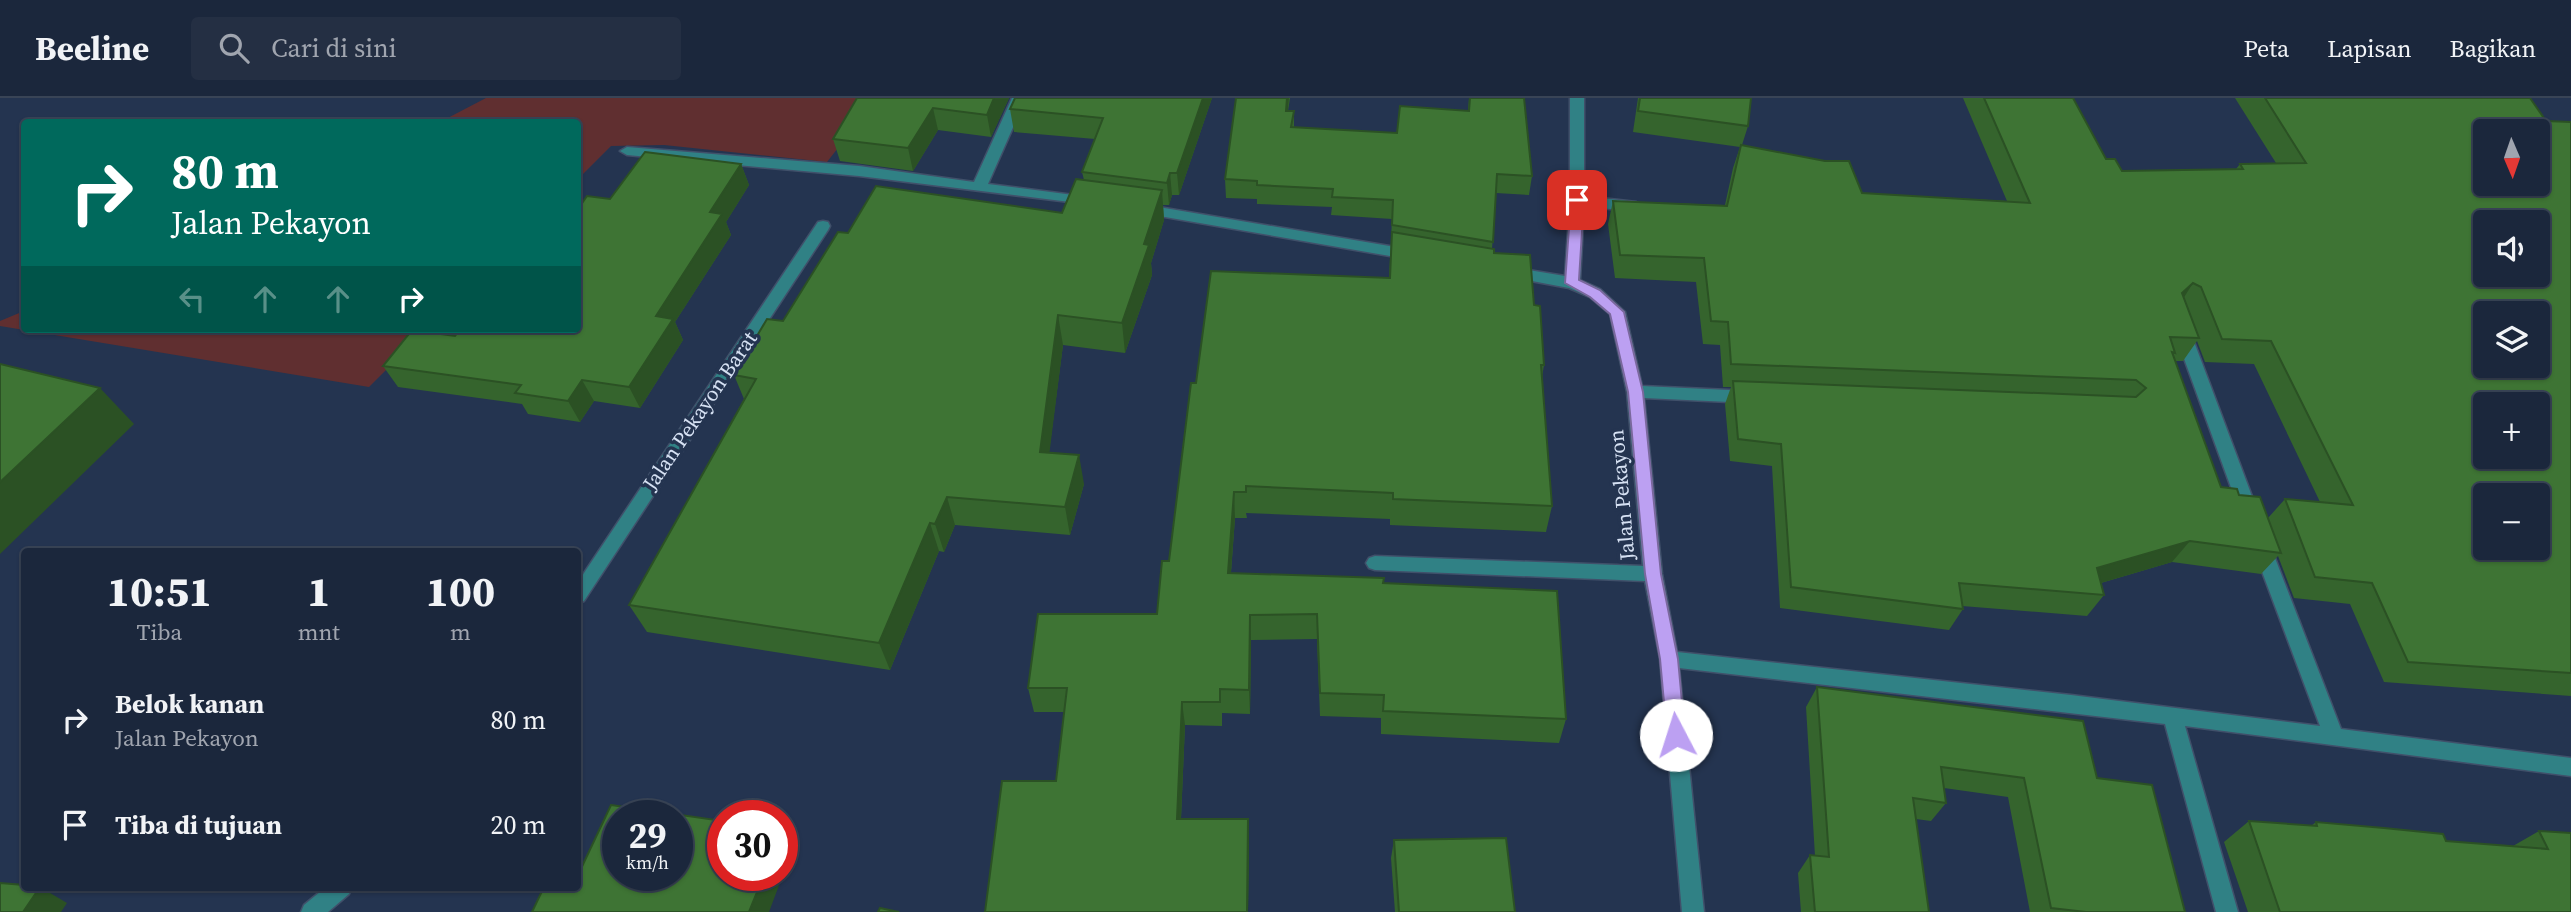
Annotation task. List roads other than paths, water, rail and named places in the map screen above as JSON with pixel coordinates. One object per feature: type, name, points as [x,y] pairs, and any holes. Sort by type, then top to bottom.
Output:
[{"type":"street","points":[[979,187],[1019,98]]},
{"type":"street","points":[[1572,283],[1577,200],[1577,98]]},
{"type":"street","points":[[627,150],[859,171],[1117,205],[1422,257]]},
{"type":"street","points":[[1577,200],[1654,209]]},
{"type":"street","name":"Jalan Pekayon Barat","points":[[581,591],[822,226]]},
{"type":"street","name":"Jalan Pekayon","points":[[1490,268],[1572,283],[1595,293],[1617,312],[1636,392],[1653,574],[1669,659],[1693,912]]},
{"type":"street","points":[[2177,315],[2333,737]]},
{"type":"street","points":[[1636,392],[1765,398]]},
{"type":"street","points":[[1375,564],[1653,574]]},
{"type":"street","points":[[1669,659],[2173,717],[2571,767]]},
{"type":"street","points":[[2173,717],[2227,912]]},
{"type":"street","points":[[312,912],[337,891]]}]
